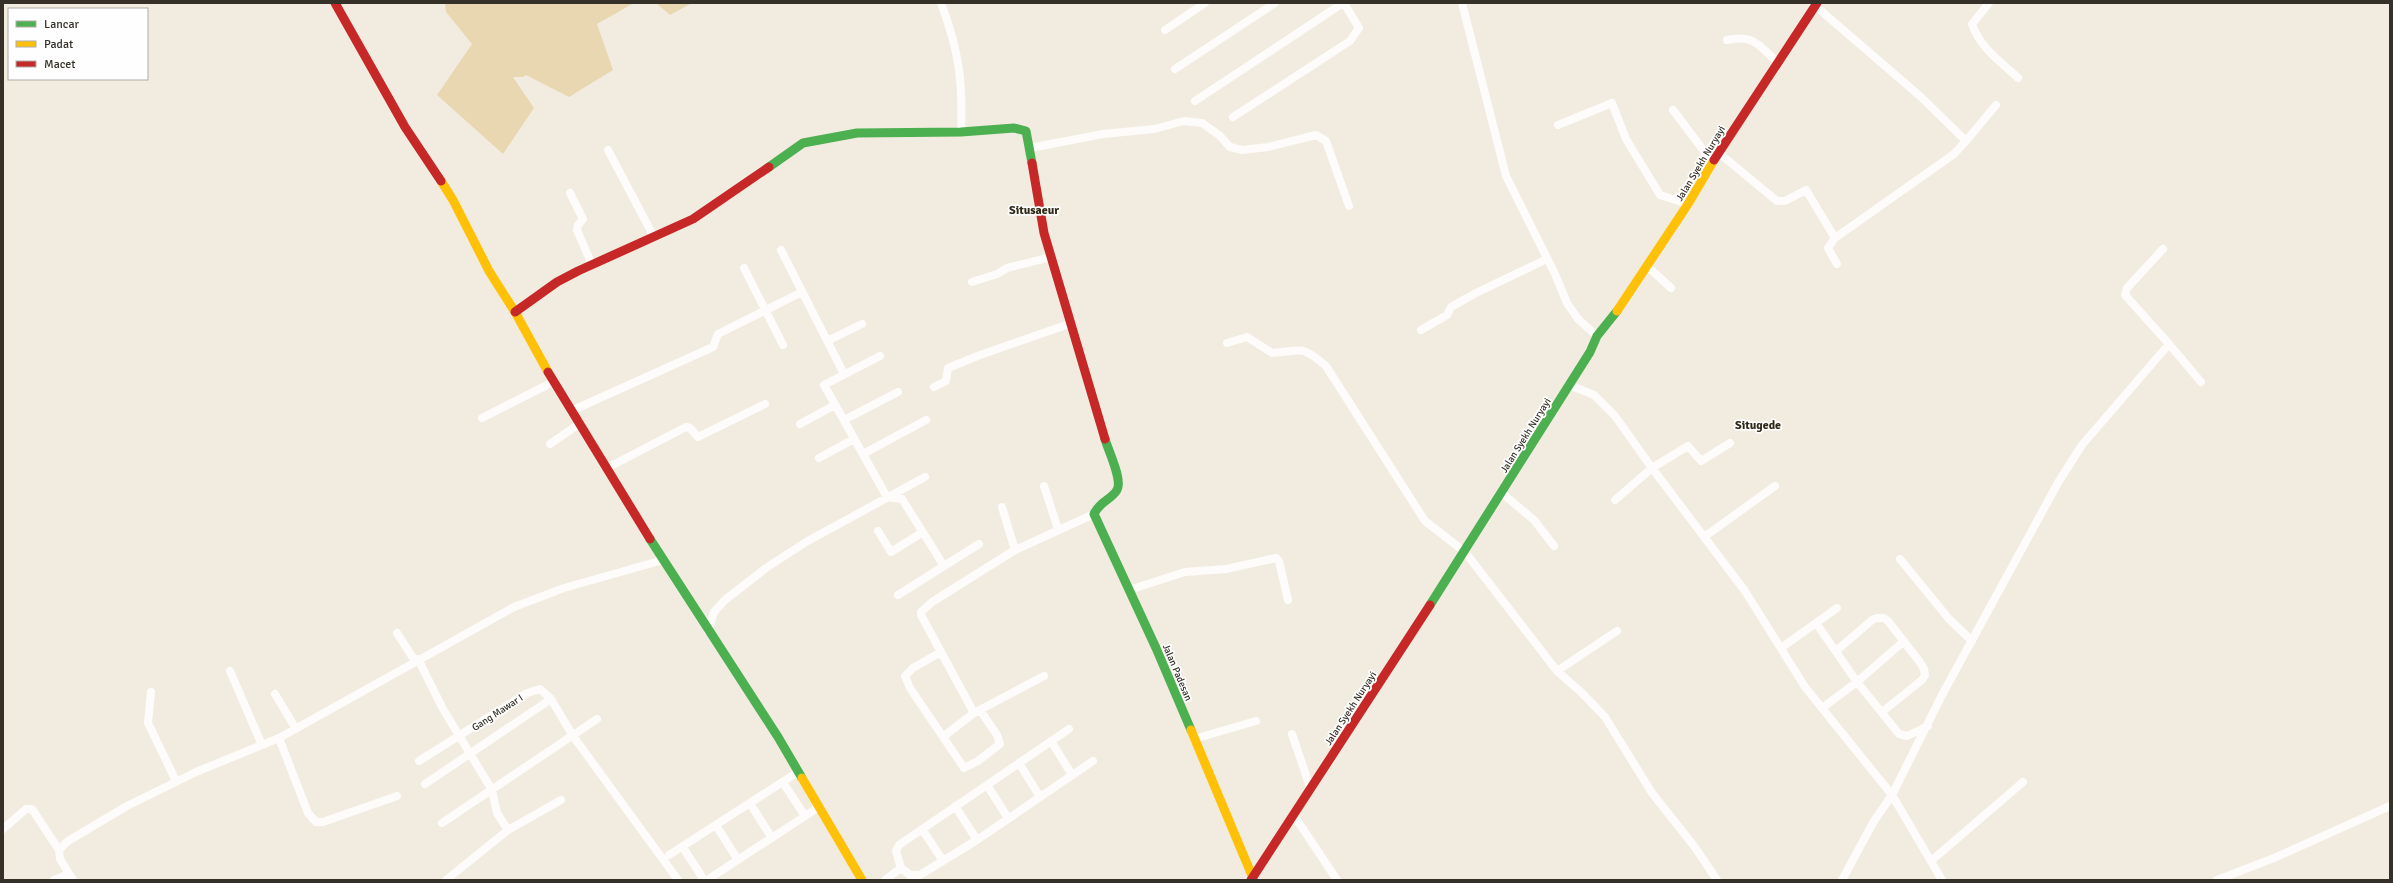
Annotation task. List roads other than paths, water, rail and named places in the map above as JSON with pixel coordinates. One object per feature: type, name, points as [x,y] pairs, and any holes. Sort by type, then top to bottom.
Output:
[{"type":"street","points":[[335,3],[405,127],[453,200],[489,271],[515,312],[553,382],[663,560],[798,772],[862,880]]},
{"type":"street","points":[[941,3],[951,30],[961,73],[961,132]]},
{"type":"street","points":[[1165,30],[1205,3]]},
{"type":"street","points":[[1175,69],[1275,3]]},
{"type":"street","points":[[1195,101],[1344,3],[1359,28],[1350,41],[1233,117]]},
{"type":"street","points":[[1462,3],[1506,176],[1572,312],[1598,336]]},
{"type":"street","points":[[1989,3],[1972,24],[1975,34],[1986,48],[2018,78]]},
{"type":"street","points":[[1815,4],[1921,97],[1966,141]]},
{"type":"street","name":"Jalan Syekh Nuryayi","points":[[1252,879],[1310,787],[1465,552],[1598,336],[1688,204],[1719,152],[1815,4]]},
{"type":"street","points":[[1727,40],[1741,36],[1748,38],[1777,62]]},
{"type":"street","points":[[1558,126],[1612,103],[1626,139],[1660,195],[1688,204]]},
{"type":"street","points":[[1837,264],[1828,248],[1835,238],[1954,154],[1996,105]]},
{"type":"street","points":[[1673,110],[1713,163]]},
{"type":"street","points":[[1030,148],[1103,134],[1154,129],[1184,121],[1202,123],[1219,135],[1230,147],[1242,150],[1268,147],[1316,135],[1324,138],[1326,141],[1349,206]]},
{"type":"street","points":[[515,312],[557,282],[693,219],[758,175],[796,146],[807,142],[857,133],[961,132],[1019,128],[1026,132],[1030,148],[1039,211],[1051,257],[1069,324],[1119,486],[1113,495],[1098,505],[1094,514],[1058,529],[1015,550],[924,607],[921,616],[941,652],[977,712],[997,735],[999,747],[969,767],[964,768],[944,736],[910,688],[905,676],[913,668],[941,652]]},
{"type":"street","points":[[608,150],[654,237]]},
{"type":"street","points":[[1719,152],[1777,201],[1785,201],[1806,190],[1835,238]]},
{"type":"street","points":[[570,193],[583,219],[578,225],[577,230],[592,265]]},
{"type":"street","points":[[2163,249],[2127,288],[2125,295],[2201,382]]},
{"type":"street","points":[[781,250],[844,374]]},
{"type":"street","points":[[972,282],[997,274],[1007,268],[1051,257]]},
{"type":"street","points":[[1421,330],[1447,315],[1451,307],[1476,293],[1547,259]]},
{"type":"street","points":[[1647,266],[1671,288]]},
{"type":"street","points":[[744,268],[783,345]]},
{"type":"street","points":[[571,411],[713,346],[718,334],[802,292]]},
{"type":"street","points":[[827,341],[862,324]]},
{"type":"street","points":[[934,387],[946,381],[948,368],[980,355],[1069,324]]},
{"type":"street","points":[[1227,343],[1248,337],[1272,352],[1297,349],[1310,352],[1326,366],[1422,516],[1465,552],[1557,671],[1582,693],[1604,717],[1652,793],[1694,846],[1717,880]]},
{"type":"street","points":[[1842,880],[1874,821],[1892,795],[1972,641],[2059,481],[2082,445],[2169,344]]},
{"type":"street","points":[[880,356],[824,385],[887,498]]},
{"type":"street","points":[[482,418],[553,382]]},
{"type":"street","points":[[1569,385],[1582,388],[1602,400],[1745,590],[1805,687],[1892,795],[1942,880]]},
{"type":"street","points":[[844,420],[898,392]]},
{"type":"street","points":[[607,468],[686,427],[690,428],[698,437],[765,404]]},
{"type":"street","points":[[800,424],[835,405]]},
{"type":"street","points":[[863,454],[926,420]]},
{"type":"street","points":[[550,444],[579,424]]},
{"type":"street","points":[[819,458],[854,439]]},
{"type":"street","points":[[1616,500],[1652,468],[1688,446],[1701,461],[1730,443]]},
{"type":"street","points":[[708,630],[714,612],[725,600],[766,568],[806,542],[925,477]]},
{"type":"street","points":[[1044,486],[1058,529]]},
{"type":"street","points":[[1704,536],[1775,486]]},
{"type":"street","points":[[1502,493],[1534,520],[1554,546]]},
{"type":"street","points":[[887,498],[902,499],[944,566]]},
{"type":"street","points":[[1002,506],[1015,550]]},
{"type":"street","name":"Jalan Padesan","points":[[1094,514],[1194,739],[1252,879]]},
{"type":"street","points":[[878,531],[892,552],[923,532]]},
{"type":"street","points":[[898,595],[979,544]]},
{"type":"street","points":[[1129,590],[1184,572],[1226,569],[1276,558],[1280,563],[1288,600]]},
{"type":"street","points":[[1900,559],[1949,619],[1972,641]]},
{"type":"street","points":[[59,850],[106,818],[176,781],[279,738],[514,607],[538,597],[663,560]]},
{"type":"street","points":[[1781,648],[1837,608]]},
{"type":"street","points":[[1836,651],[1876,618],[1888,621],[1904,641],[1922,665],[1925,675],[1922,680],[1882,712]]},
{"type":"street","points":[[1816,623],[1857,682],[1901,736],[1907,736],[1928,726]]},
{"type":"street","points":[[1557,671],[1617,631]]},
{"type":"street","points":[[397,633],[417,660],[459,736],[492,790],[496,813],[508,830]]},
{"type":"street","points":[[1822,708],[1857,682],[1904,641]]},
{"type":"street","points":[[230,671],[262,745]]},
{"type":"street","points":[[944,736],[977,712],[1044,676]]},
{"type":"street","name":"Gang Mawar I","points":[[419,761],[527,693],[540,689],[551,699]]},
{"type":"street","points":[[151,692],[148,724],[176,781]]},
{"type":"street","points":[[275,694],[296,729]]},
{"type":"street","points":[[425,784],[551,699],[573,736],[678,880]]},
{"type":"street","points":[[442,823],[597,719]]},
{"type":"street","points":[[1194,739],[1256,721]]},
{"type":"street","points":[[1069,729],[900,845],[896,851],[901,868],[915,876],[977,840],[1093,761]]},
{"type":"street","points":[[1292,734],[1310,787]]},
{"type":"street","points":[[279,738],[308,813],[316,822],[323,822],[397,796]]},
{"type":"street","points":[[1051,741],[1072,776]]},
{"type":"street","points":[[1019,763],[1040,797]]},
{"type":"street","points":[[669,855],[798,772]]},
{"type":"street","points":[[1931,861],[2023,782]]},
{"type":"street","points":[[784,784],[805,816]]},
{"type":"street","points":[[986,785],[1008,818]]},
{"type":"street","points":[[446,880],[508,830],[561,800]]},
{"type":"street","points":[[751,806],[772,838]]},
{"type":"street","points":[[955,806],[977,840]]},
{"type":"street","points":[[2216,880],[2274,858],[2390,806]]},
{"type":"street","points":[[684,849],[706,880],[819,807]]},
{"type":"street","points":[[3,829],[26,809],[32,809],[59,850],[60,859],[71,877],[54,880]]},
{"type":"street","points":[[1293,814],[1337,880]]},
{"type":"street","points":[[717,827],[738,860]]},
{"type":"street","points":[[922,829],[943,860]]},
{"type":"street","points":[[885,880],[901,868]]},
{"type":"district","name":"Situsaeur","points":[[1034,210]]},
{"type":"district","name":"Situgede","points":[[1758,425]]}]
